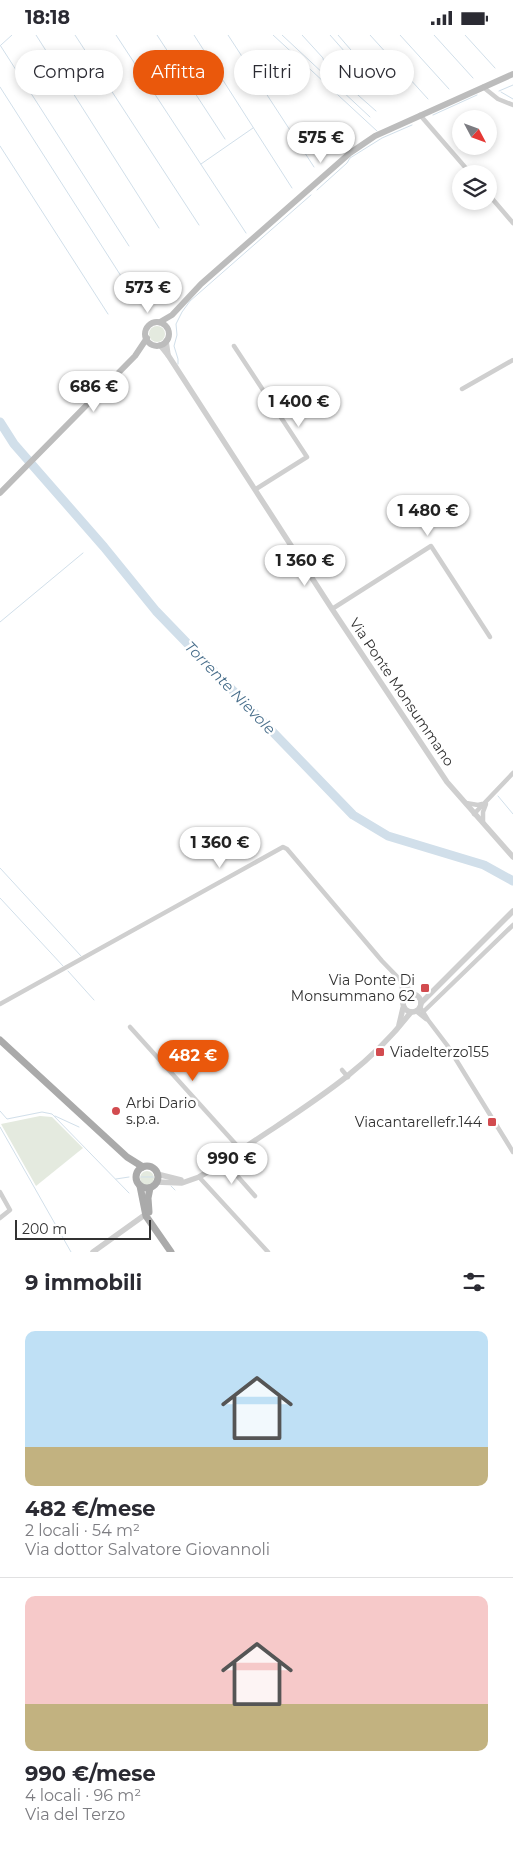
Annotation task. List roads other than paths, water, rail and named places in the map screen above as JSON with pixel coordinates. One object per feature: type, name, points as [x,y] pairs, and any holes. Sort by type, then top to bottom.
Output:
[{"type":"main road","points":[[160,323],[172,315],[201,284],[350,153],[375,136],[513,74]]},
{"type":"main road","points":[[135,356],[166,341],[169,333],[167,327],[172,315]]},
{"type":"main road","points":[[0,493],[135,356],[147,338],[148,327],[154,323],[160,323],[167,327]]},
{"type":"main road","points":[[147,338],[157,345]]},
{"type":"main road","points":[[0,1040],[127,1157],[143,1167],[153,1168],[157,1174],[148,1198],[148,1208],[154,1227]]},
{"type":"main road","points":[[127,1157],[137,1173]]},
{"type":"main road","points":[[143,1167],[137,1173],[136,1180],[140,1186],[146,1214],[171,1252]]},
{"type":"main road","points":[[140,1186],[145,1188],[153,1185]]},
{"type":"street","points":[[483,87],[498,99],[513,105]]},
{"type":"street","points":[[420,115],[463,165]]},
{"type":"street","points":[[497,204],[513,223]]},
{"type":"street","points":[[166,341],[168,355]]},
{"type":"street","name":"Via Ponte Monsummano","points":[[157,345],[168,355],[332,609],[447,782],[513,857]]},
{"type":"street","points":[[234,346],[307,457],[256,489]]},
{"type":"street","points":[[462,389],[513,360]]},
{"type":"street","points":[[332,609],[431,546],[490,637]]},
{"type":"street","points":[[474,814],[513,773]]},
{"type":"street","points":[[464,803],[478,805],[486,802]]},
{"type":"street","points":[[483,824],[483,812],[486,802]]},
{"type":"street","points":[[0,1004],[283,847],[287,849],[401,981],[416,995],[418,1009],[428,1019],[447,1045],[513,1152]]},
{"type":"street","points":[[153,1185],[182,1183],[200,1177],[348,1077],[418,1009],[513,911]]},
{"type":"street","points":[[418,1009],[442,993],[513,925]]},
{"type":"street","points":[[398,1028],[404,998],[401,981]]},
{"type":"street","points":[[436,989],[442,993]]},
{"type":"street","points":[[404,998],[407,995],[416,995],[436,989]]},
{"type":"street","points":[[403,1007],[418,1009],[428,1019]]},
{"type":"street","points":[[130,1027],[241,1150]]},
{"type":"street","points":[[342,1070],[348,1077]]},
{"type":"street","points":[[224,1161],[255,1197]]},
{"type":"street","points":[[157,1174],[181,1180],[193,1179]]},
{"type":"street","points":[[200,1177],[268,1252]]},
{"type":"street","points":[[0,1192],[10,1210],[0,1218]]},
{"type":"street","points":[[93,1252],[146,1214]]},
{"type":"waterway","points":[[1,45],[12,35]]},
{"type":"waterway","points":[[36,35],[159,228]]},
{"type":"waterway","points":[[75,35],[199,225]]},
{"type":"waterway","points":[[116,35],[246,233]]},
{"type":"waterway","points":[[157,35],[225,139]]},
{"type":"waterway","points":[[194,35],[292,188]]},
{"type":"waterway","points":[[228,35],[314,167]]},
{"type":"waterway","points":[[273,35],[377,131]]},
{"type":"waterway","points":[[282,35],[370,117]]},
{"type":"waterway","points":[[302,35],[323,58],[324,63],[331,66],[350,88],[376,111]]},
{"type":"waterway","points":[[330,35],[343,50]]},
{"type":"waterway","points":[[338,35],[351,50]]},
{"type":"waterway","points":[[370,35],[428,99]]},
{"type":"waterway","points":[[400,35],[449,89]]},
{"type":"waterway","points":[[434,35],[473,78]]},
{"type":"waterway","points":[[465,35],[495,68]]},
{"type":"waterway","points":[[0,45],[129,246]]},
{"type":"waterway","points":[[499,91],[513,85]]},
{"type":"waterway","points":[[0,87],[121,276]]},
{"type":"waterway","points":[[501,92],[513,99]]},
{"type":"waterway","points":[[433,115],[477,95]]},
{"type":"waterway","points":[[317,190],[347,163],[350,158],[382,138],[412,125]]},
{"type":"waterway","points":[[201,164],[253,128]]},
{"type":"waterway","points":[[0,146],[108,314]]},
{"type":"waterway","points":[[178,364],[174,346],[177,335],[176,324],[190,301],[311,195]]},
{"type":"waterway","name":"Torrente Nievole","points":[[0,422],[14,444],[104,547],[156,611],[353,815],[388,836],[484,865],[513,881]]},
{"type":"waterway","points":[[0,622],[83,553]]},
{"type":"waterway","points":[[498,796],[513,814]]},
{"type":"waterway","points":[[0,868],[81,956]]},
{"type":"waterway","points":[[0,898],[63,966]]},
{"type":"waterway","points":[[68,971],[94,1000]]},
{"type":"waterway","points":[[0,1111],[7,1119],[42,1112],[52,1114],[129,1193]]},
{"type":"waterway","points":[[55,1116],[79,1127]]},
{"type":"waterway","points":[[0,1127],[71,1252]]},
{"type":"waterway","points":[[116,1179],[129,1177]]},
{"type":"waterway","points":[[141,1177],[153,1177]]},
{"type":"waterway","points":[[171,1186],[175,1190]]},
{"type":"place","name":"Via Ponte Di Monsummano 62","points":[[425,988]]},
{"type":"place","name":"Viadelterzo155","points":[[380,1052]]},
{"type":"place","name":"Arbi Dario s.p.a.","points":[[116,1111]]},
{"type":"place","name":"Viacantarellefr.144","points":[[492,1122]]}]
